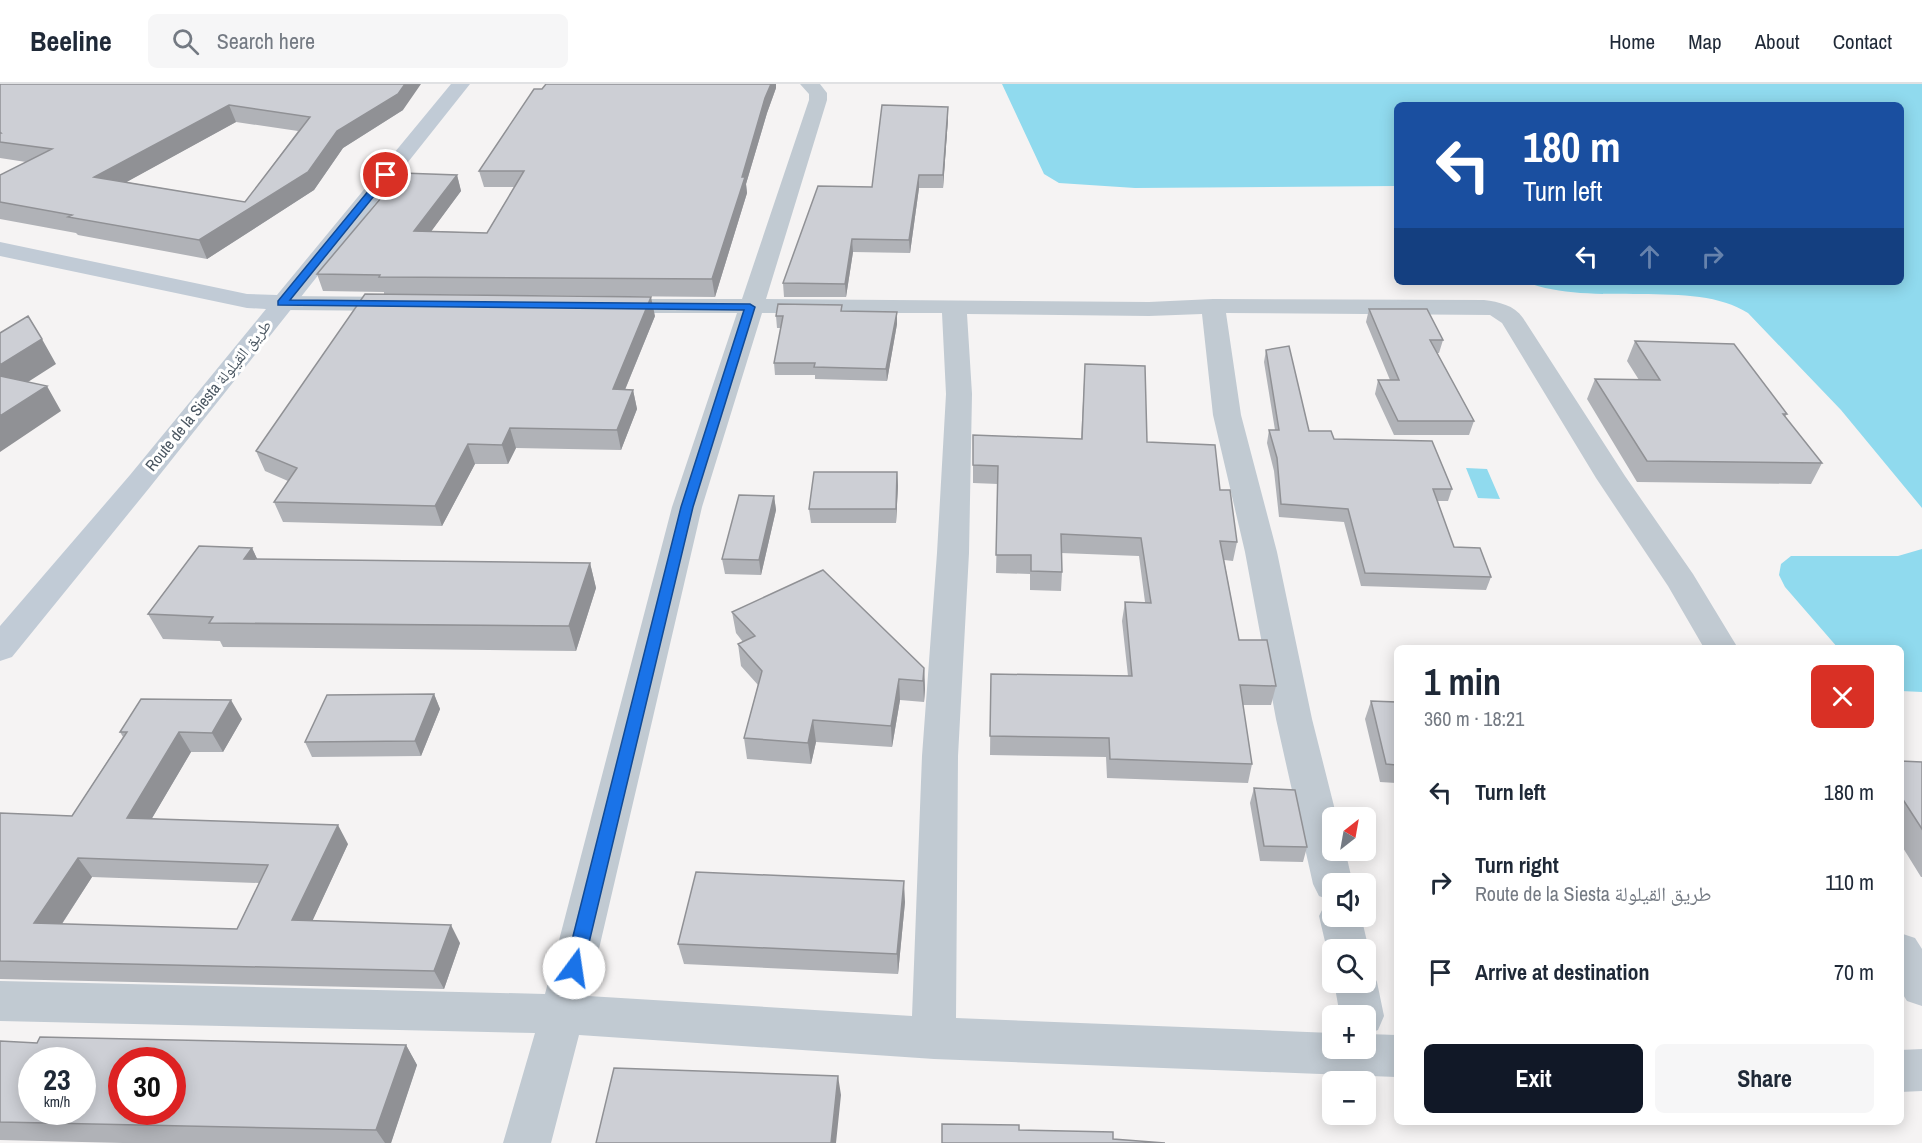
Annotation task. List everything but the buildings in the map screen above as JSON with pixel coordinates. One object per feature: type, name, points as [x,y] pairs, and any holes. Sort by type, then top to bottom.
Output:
[{"type":"main road","name":"Route de la Siesta طريق القيلولة","points":[[0,649],[140,481],[460,84]]},
{"type":"main road","points":[[0,249],[248,301],[282,303]]},
{"type":"street","points":[[527,1143],[562,1014],[687,507],[750,307],[798,169],[818,100],[818,93],[809,84]]},
{"type":"street","points":[[282,303],[425,304]]},
{"type":"street","points":[[579,306],[954,306],[1149,309],[1213,306],[1484,307],[1511,318],[1611,478],[1682,582],[1719,645]]},
{"type":"street","points":[[934,1038],[940,756],[952,565],[959,394],[954,306]]},
{"type":"street","points":[[1213,306],[1227,415],[1260,552],[1294,719],[1330,873]]},
{"type":"street","points":[[1904,958],[1922,987]]},
{"type":"street","points":[[0,1001],[562,1014],[934,1038],[1322,1039]]},
{"type":"street","points":[[1904,1071],[1922,1070]]},
{"type":"water","points":[[1002,84],[1922,84],[1922,508],[1841,410],[1748,313],[1726,303],[1700,297],[1581,293],[1537,285],[1904,285],[1904,102],[1394,102],[1394,186],[1135,188],[1059,183],[1044,174]]},
{"type":"water","points":[[1466,468],[1487,469],[1500,499],[1478,498]]},
{"type":"water","points":[[1922,549],[1922,692],[1904,691],[1904,645],[1835,645],[1785,587],[1779,575],[1781,564],[1791,556],[1898,556]]},
{"type":"route","points":[[386,175],[282,303],[750,307],[687,507],[574,968]]}]
